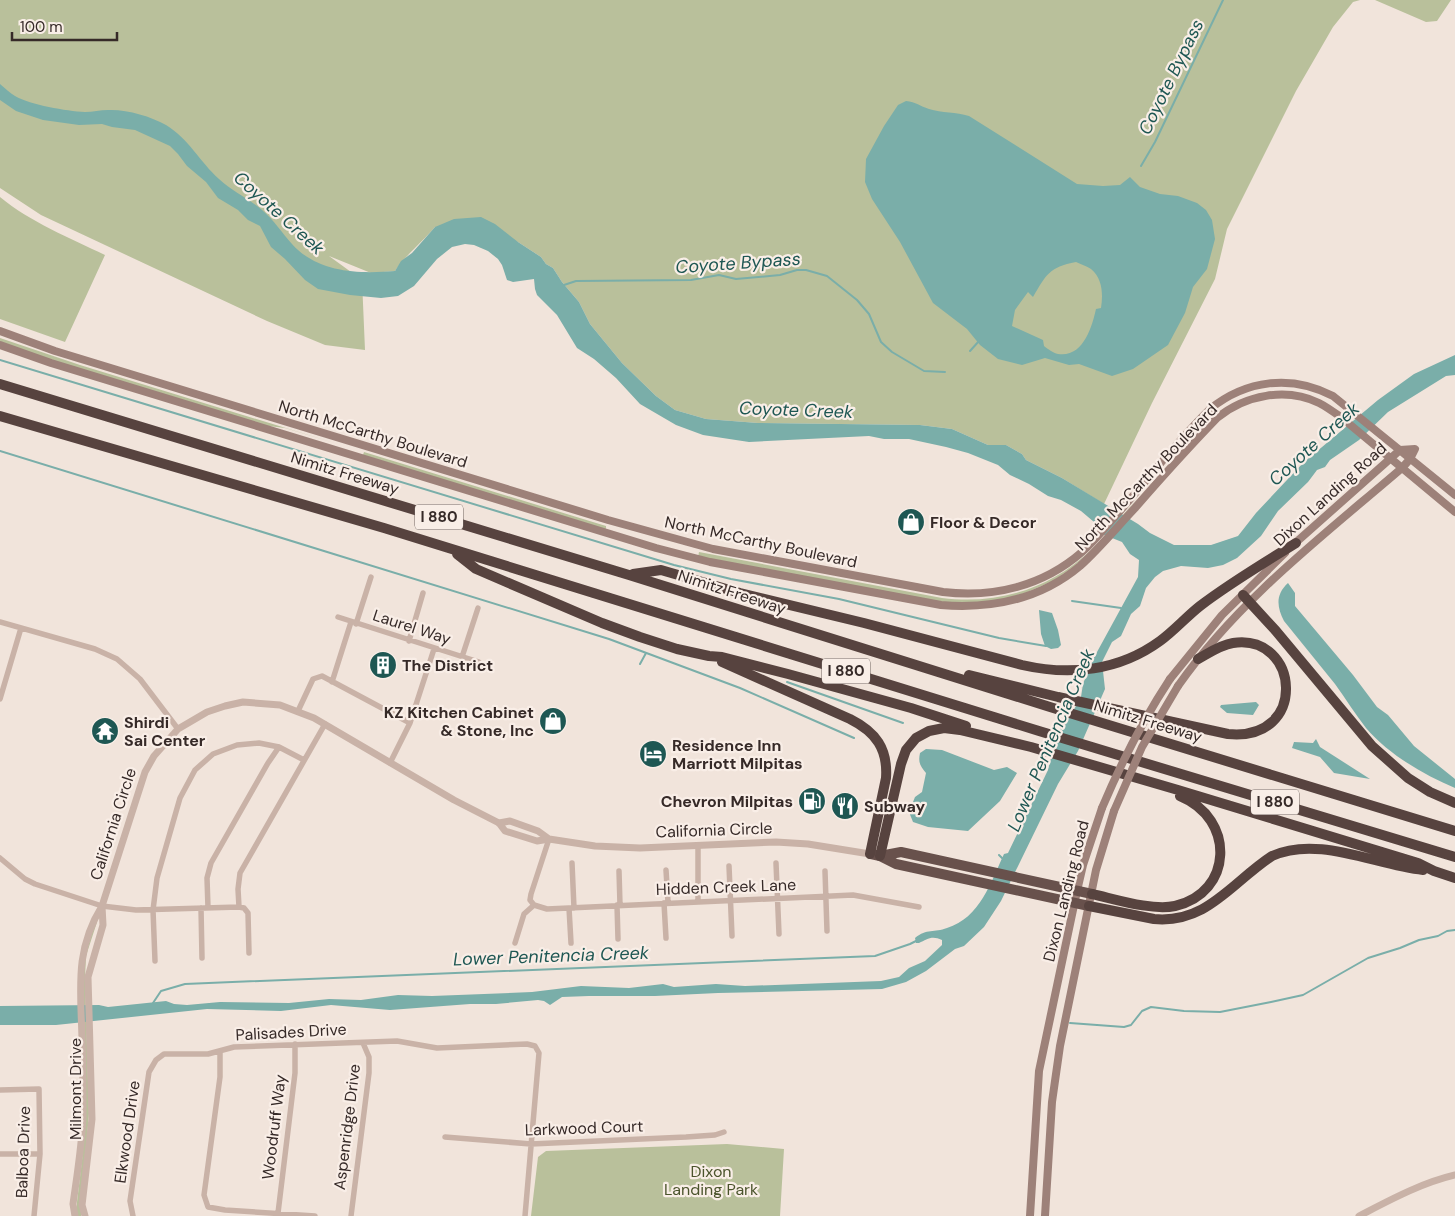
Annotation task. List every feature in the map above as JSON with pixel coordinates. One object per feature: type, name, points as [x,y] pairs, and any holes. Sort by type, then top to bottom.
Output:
[{"type":"highway","name":"Nimitz Freeway","points":[[0,384],[629,575],[1455,831]]},
{"type":"highway","name":"I 880","points":[[0,416],[384,528],[1039,731],[1455,856]]},
{"type":"highway","points":[[629,575],[661,570],[740,594],[864,622],[1041,670],[1066,672],[1089,670],[1115,664],[1137,655],[1160,641],[1201,606],[1296,543]]},
{"type":"highway","points":[[451,550],[476,569],[602,623],[677,649],[722,657],[911,708],[1031,747],[1418,863],[1434,872]]},
{"type":"highway","points":[[1247,598],[1372,746],[1408,778],[1430,792],[1455,803]]},
{"type":"highway","points":[[876,653],[1056,697],[1236,734],[1253,733],[1261,730],[1268,726],[1280,713],[1286,698],[1286,681],[1280,665],[1270,652],[1255,645],[1239,642],[1223,646],[1198,659]]},
{"type":"highway","points":[[709,656],[850,718],[864,726],[876,738],[883,752],[886,773],[875,855]]},
{"type":"highway","points":[[875,855],[901,764],[906,750],[916,738],[929,731],[944,728],[1031,747]]},
{"type":"highway","points":[[1092,894],[1158,908],[1173,906],[1198,895],[1215,874],[1220,857],[1219,838],[1206,812],[1186,798],[1140,780]]},
{"type":"highway","points":[[1089,906],[1159,919],[1185,917],[1207,907],[1272,856],[1299,848],[1321,850],[1434,872],[1455,878]]},
{"type":"highway","name":"California Circle","points":[[875,855],[900,852],[1092,894]]},
{"type":"highway","name":"California Circle","points":[[875,855],[896,864],[1089,906]]},
{"type":"main road","name":"North McCarthy Boulevard","points":[[0,331],[55,350],[689,544],[944,592],[976,594],[1009,590],[1041,578],[1062,567],[1090,545],[1210,409],[1229,395],[1242,389],[1278,382],[1302,385],[1323,391],[1351,409],[1400,450]]},
{"type":"main road","name":"North McCarthy Boulevard","points":[[0,345],[61,366],[670,552],[710,562],[941,605],[989,605],[1013,600],[1046,588],[1068,575],[1099,548],[1217,418],[1246,401],[1278,395],[1300,397],[1318,403],[1342,418],[1455,512]]},
{"type":"main road","points":[[1210,409],[1217,418]]},
{"type":"main road","points":[[351,455],[354,442]]},
{"type":"main road","name":"Dixon Landing Road","points":[[1030,1216],[1039,1071],[1074,902],[1083,865],[1102,808],[1131,742],[1170,679],[1222,615],[1247,598],[1282,571],[1402,468],[1410,459],[1415,448],[1400,450],[1296,543],[1247,598],[1198,659],[1178,686],[1142,747],[1114,811],[1098,862],[1060,1046],[1052,1102],[1045,1216]]},
{"type":"main road","points":[[1410,459],[1455,495]]},
{"type":"main road","points":[[532,510],[535,498]]},
{"type":"main road","points":[[794,578],[796,565]]},
{"type":"street","points":[[332,682],[371,577]]},
{"type":"street","points":[[409,641],[423,593]]},
{"type":"street","points":[[462,657],[478,608]]},
{"type":"street","name":"Laurel Way","points":[[338,617],[479,662]]},
{"type":"street","points":[[0,622],[95,649],[117,659],[140,679],[178,729]]},
{"type":"street","points":[[0,699],[21,628]]},
{"type":"street","points":[[390,763],[410,723],[434,649]]},
{"type":"street","points":[[298,710],[313,679],[322,676],[410,723]]},
{"type":"street","name":"California Circle","points":[[84,992],[82,961],[92,922],[102,906],[145,772],[154,756],[178,729],[207,712],[225,706],[243,702],[280,705],[298,710],[463,805],[499,823],[505,831],[537,841],[549,838]]},
{"type":"street","points":[[239,907],[238,889],[240,874],[325,724]]},
{"type":"street","points":[[155,961],[153,910],[157,878],[180,798],[195,770],[213,754],[238,745],[259,743],[279,747],[304,760]]},
{"type":"street","points":[[208,908],[207,878],[211,863],[279,747]]},
{"type":"street","name":"California Circle","points":[[499,823],[510,821],[538,831],[549,838],[618,848],[776,842],[801,843],[875,855]]},
{"type":"street","points":[[514,943],[524,914],[534,905],[530,900],[530,894],[549,838]]},
{"type":"street","points":[[698,845],[698,901]]},
{"type":"street","points":[[0,858],[17,873],[35,884],[102,906],[136,910],[244,908],[248,913],[250,953]]},
{"type":"street","points":[[570,943],[572,863]]},
{"type":"street","points":[[776,864],[779,934]]},
{"type":"street","points":[[729,866],[732,936]]},
{"type":"street","points":[[666,870],[666,938]]},
{"type":"street","points":[[618,939],[619,871]]},
{"type":"street","points":[[824,871],[827,931]]},
{"type":"street","name":"Hidden Creek Lane","points":[[534,905],[547,909],[853,895],[919,906]]},
{"type":"street","points":[[201,908],[202,958]]},
{"type":"street","name":"Milmont Drive","points":[[84,992],[92,1120],[82,1205],[85,1216]]},
{"type":"street","name":"Milmont Drive","points":[[76,1216],[73,1204],[83,1119],[86,1037]]},
{"type":"street","name":"Palisades Drive","points":[[220,1051],[234,1047],[396,1041],[437,1048],[527,1044],[535,1046],[539,1053],[531,1144]]},
{"type":"street","name":"Aspenridge Drive","points":[[351,1216],[369,1073],[369,1057],[363,1043]]},
{"type":"street","name":"Woodruff Way","points":[[278,1213],[295,1073],[295,1044]]},
{"type":"street","points":[[220,1051],[220,1077],[204,1195],[208,1206],[225,1210],[315,1216]]},
{"type":"street","name":"Elkwood Drive","points":[[133,1216],[130,1201],[149,1072],[156,1060],[164,1054],[208,1054],[220,1051]]},
{"type":"street","name":"Balboa Drive","points":[[0,1090],[39,1089],[40,1154],[34,1216]]},
{"type":"street","name":"Larkwood Court","points":[[445,1137],[531,1144],[678,1138],[715,1135],[724,1132]]},
{"type":"street","points":[[525,1216],[531,1144]]},
{"type":"street","points":[[0,1154],[40,1154]]},
{"type":"street","points":[[1359,1216],[1410,1190],[1455,1175]]},
{"type":"green space","points":[[0,0],[1360,0],[1353,2],[1333,27],[1296,91],[1227,229],[1215,279],[1152,403],[1104,504],[1062,478],[1026,460],[1022,454],[1006,445],[988,445],[952,429],[920,425],[758,423],[706,419],[675,410],[656,396],[622,363],[590,324],[579,302],[553,268],[546,264],[541,257],[518,242],[435,227],[395,271],[371,273],[329,256],[362,280],[365,350],[325,345],[267,321],[41,215],[0,188]]},
{"type":"green space","points":[[1375,0],[1451,0],[1437,21],[1426,22]]},
{"type":"green space","points":[[0,197],[37,222],[105,255],[65,342],[0,319]]},
{"type":"green space","points":[[0,338],[80,365],[341,445],[285,428],[260,425],[48,360],[0,343]]},
{"type":"green space","points":[[364,452],[606,526],[606,530],[363,455]]},
{"type":"green space","points":[[1138,498],[1097,546],[1073,567],[1053,581],[1025,593],[997,601],[952,604],[698,557],[699,552],[942,598],[983,599],[1003,596],[1041,584],[1075,564],[1103,538]]},
{"type":"green space","points":[[95,922],[97,922],[86,956],[89,1113],[81,1216],[77,1216],[83,1152],[83,964]]},
{"type":"green space","name":"Dixon Landing Park","points":[[727,1144],[784,1149],[780,1216],[531,1216],[538,1157],[546,1151]]},
{"type":"water","points":[[0,84],[15,96],[39,105],[85,112],[115,110],[130,112],[166,125],[188,144],[219,179],[266,214],[302,254],[314,261],[340,270],[367,272],[395,271],[401,261],[412,253],[435,227],[454,219],[481,217],[495,224],[541,257],[546,264],[553,268],[579,302],[590,324],[622,363],[656,396],[675,410],[706,419],[758,423],[920,425],[952,429],[988,445],[1006,445],[1022,454],[1026,460],[1062,478],[1150,533],[1174,545],[1211,545],[1238,536],[1256,513],[1303,463],[1378,400],[1414,374],[1455,355],[1455,375],[1446,376],[1388,412],[1359,440],[1330,460],[1325,467],[1317,470],[1308,482],[1278,511],[1261,536],[1237,558],[1223,565],[1208,568],[1181,566],[1163,571],[1155,577],[1146,588],[1140,606],[1131,614],[1121,636],[1112,642],[1102,662],[1105,689],[1078,751],[1058,784],[1001,901],[984,927],[964,946],[955,949],[926,971],[906,982],[882,989],[562,997],[550,1005],[538,1000],[390,1010],[331,1005],[281,1011],[207,1009],[56,1025],[0,1025],[0,1006],[99,1005],[108,1007],[166,1001],[187,1005],[220,1002],[289,1003],[329,999],[361,1000],[398,995],[432,996],[532,992],[581,986],[629,988],[663,984],[674,987],[716,984],[745,986],[881,981],[899,977],[909,968],[925,961],[942,945],[942,940],[935,938],[916,943],[915,938],[923,933],[958,923],[976,908],[983,898],[1004,854],[1008,853],[1048,770],[1056,736],[1081,697],[1083,684],[1091,663],[1138,577],[1139,560],[1130,554],[1122,542],[1102,534],[1094,522],[1081,511],[1061,500],[1048,496],[1010,475],[998,465],[968,453],[909,439],[884,439],[869,436],[749,442],[703,435],[676,425],[640,404],[616,378],[594,359],[577,348],[557,315],[537,295],[534,279],[513,282],[507,280],[498,259],[488,251],[474,245],[465,244],[452,247],[437,259],[414,286],[398,296],[381,298],[318,289],[305,280],[271,247],[260,226],[248,220],[238,210],[218,198],[206,182],[187,166],[170,146],[135,130],[102,124],[79,125],[43,120],[16,111],[0,100]]},
{"type":"water","points":[[906,101],[929,109],[969,116],[1077,184],[1120,185],[1130,177],[1140,187],[1160,194],[1178,196],[1197,203],[1206,210],[1212,220],[1215,239],[1207,269],[1193,287],[1185,313],[1168,345],[1133,369],[1112,376],[1079,364],[1069,365],[1045,358],[1022,365],[998,359],[980,345],[967,329],[933,303],[900,242],[872,199],[865,182],[866,159],[898,105]],"holes":[[[1076,262],[1091,269],[1098,277],[1102,293],[1101,308],[1096,309],[1089,332],[1080,346],[1067,354],[1058,354],[1044,346],[1043,340],[1012,326],[1015,310],[1028,292],[1033,297],[1045,278],[1054,269]]]},
{"type":"water","points":[[1288,583],[1295,593],[1295,606],[1353,675],[1377,707],[1388,715],[1414,746],[1455,779],[1455,788],[1407,763],[1385,747],[1366,728],[1335,684],[1284,621],[1278,601],[1281,592]]},
{"type":"water","points":[[1039,610],[1052,613],[1061,645],[1058,648],[1051,649],[1045,646],[1041,634]]},
{"type":"water","points":[[1256,702],[1259,705],[1253,715],[1227,713],[1220,707],[1221,705]]},
{"type":"water","points":[[1316,739],[1320,747],[1370,779],[1334,773],[1320,757],[1292,748],[1294,742],[1313,743]]},
{"type":"water","points":[[926,749],[942,750],[994,770],[1007,767],[1017,773],[1000,801],[968,831],[928,827],[913,822],[909,812],[915,797],[922,792],[926,773],[920,764],[919,756]]},
{"type":"waterway","name":"Coyote Bypass","points":[[1141,166],[1155,142],[1223,0]]},
{"type":"waterway","name":"Coyote Bypass","points":[[564,285],[576,281],[691,280],[719,275],[736,279],[780,275],[797,270],[806,270],[827,276],[857,300],[869,314],[881,342],[892,352],[924,371],[945,372]]},
{"type":"waterway","name":"Coyote Bypass","points":[[970,351],[979,341]]},
{"type":"waterway","points":[[0,360],[674,565],[731,579],[839,599],[999,638],[1046,646]]},
{"type":"waterway","points":[[0,451],[609,639],[740,688],[854,738]]},
{"type":"waterway","points":[[1072,601],[1121,608]]},
{"type":"waterway","points":[[640,664],[646,653]]},
{"type":"waterway","points":[[787,682],[903,723]]},
{"type":"waterway","points":[[999,855],[1002,858]]},
{"type":"waterway","points":[[1070,1023],[1124,1027],[1131,1025],[1142,1011],[1151,1007],[1184,1011],[1220,1012],[1303,995],[1368,958],[1419,940],[1455,930]]},
{"type":"waterway","name":"Lower Penitencia Creek","points":[[153,1003],[161,991],[185,984],[875,956],[916,941]]},
{"type":"place","name":"Floor & Decor","points":[[911,522]]},
{"type":"place","name":"The District","points":[[383,665]]},
{"type":"place","name":"KZ Kitchen Cabinet & Stone, Inc","points":[[553,721]]},
{"type":"place","name":"Shirdi Sai Center","points":[[105,731]]},
{"type":"place","name":"Residence Inn Marriott Milpitas","points":[[653,754]]},
{"type":"place","name":"Chevron Milpitas","points":[[812,801]]},
{"type":"place","name":"Subway","points":[[845,806]]},
{"type":"water label","name":"Coyote Creek","points":[[279,213]]},
{"type":"water label","name":"Coyote Creek","points":[[796,410]]},
{"type":"water label","name":"Coyote Creek","points":[[1314,444]]}]
